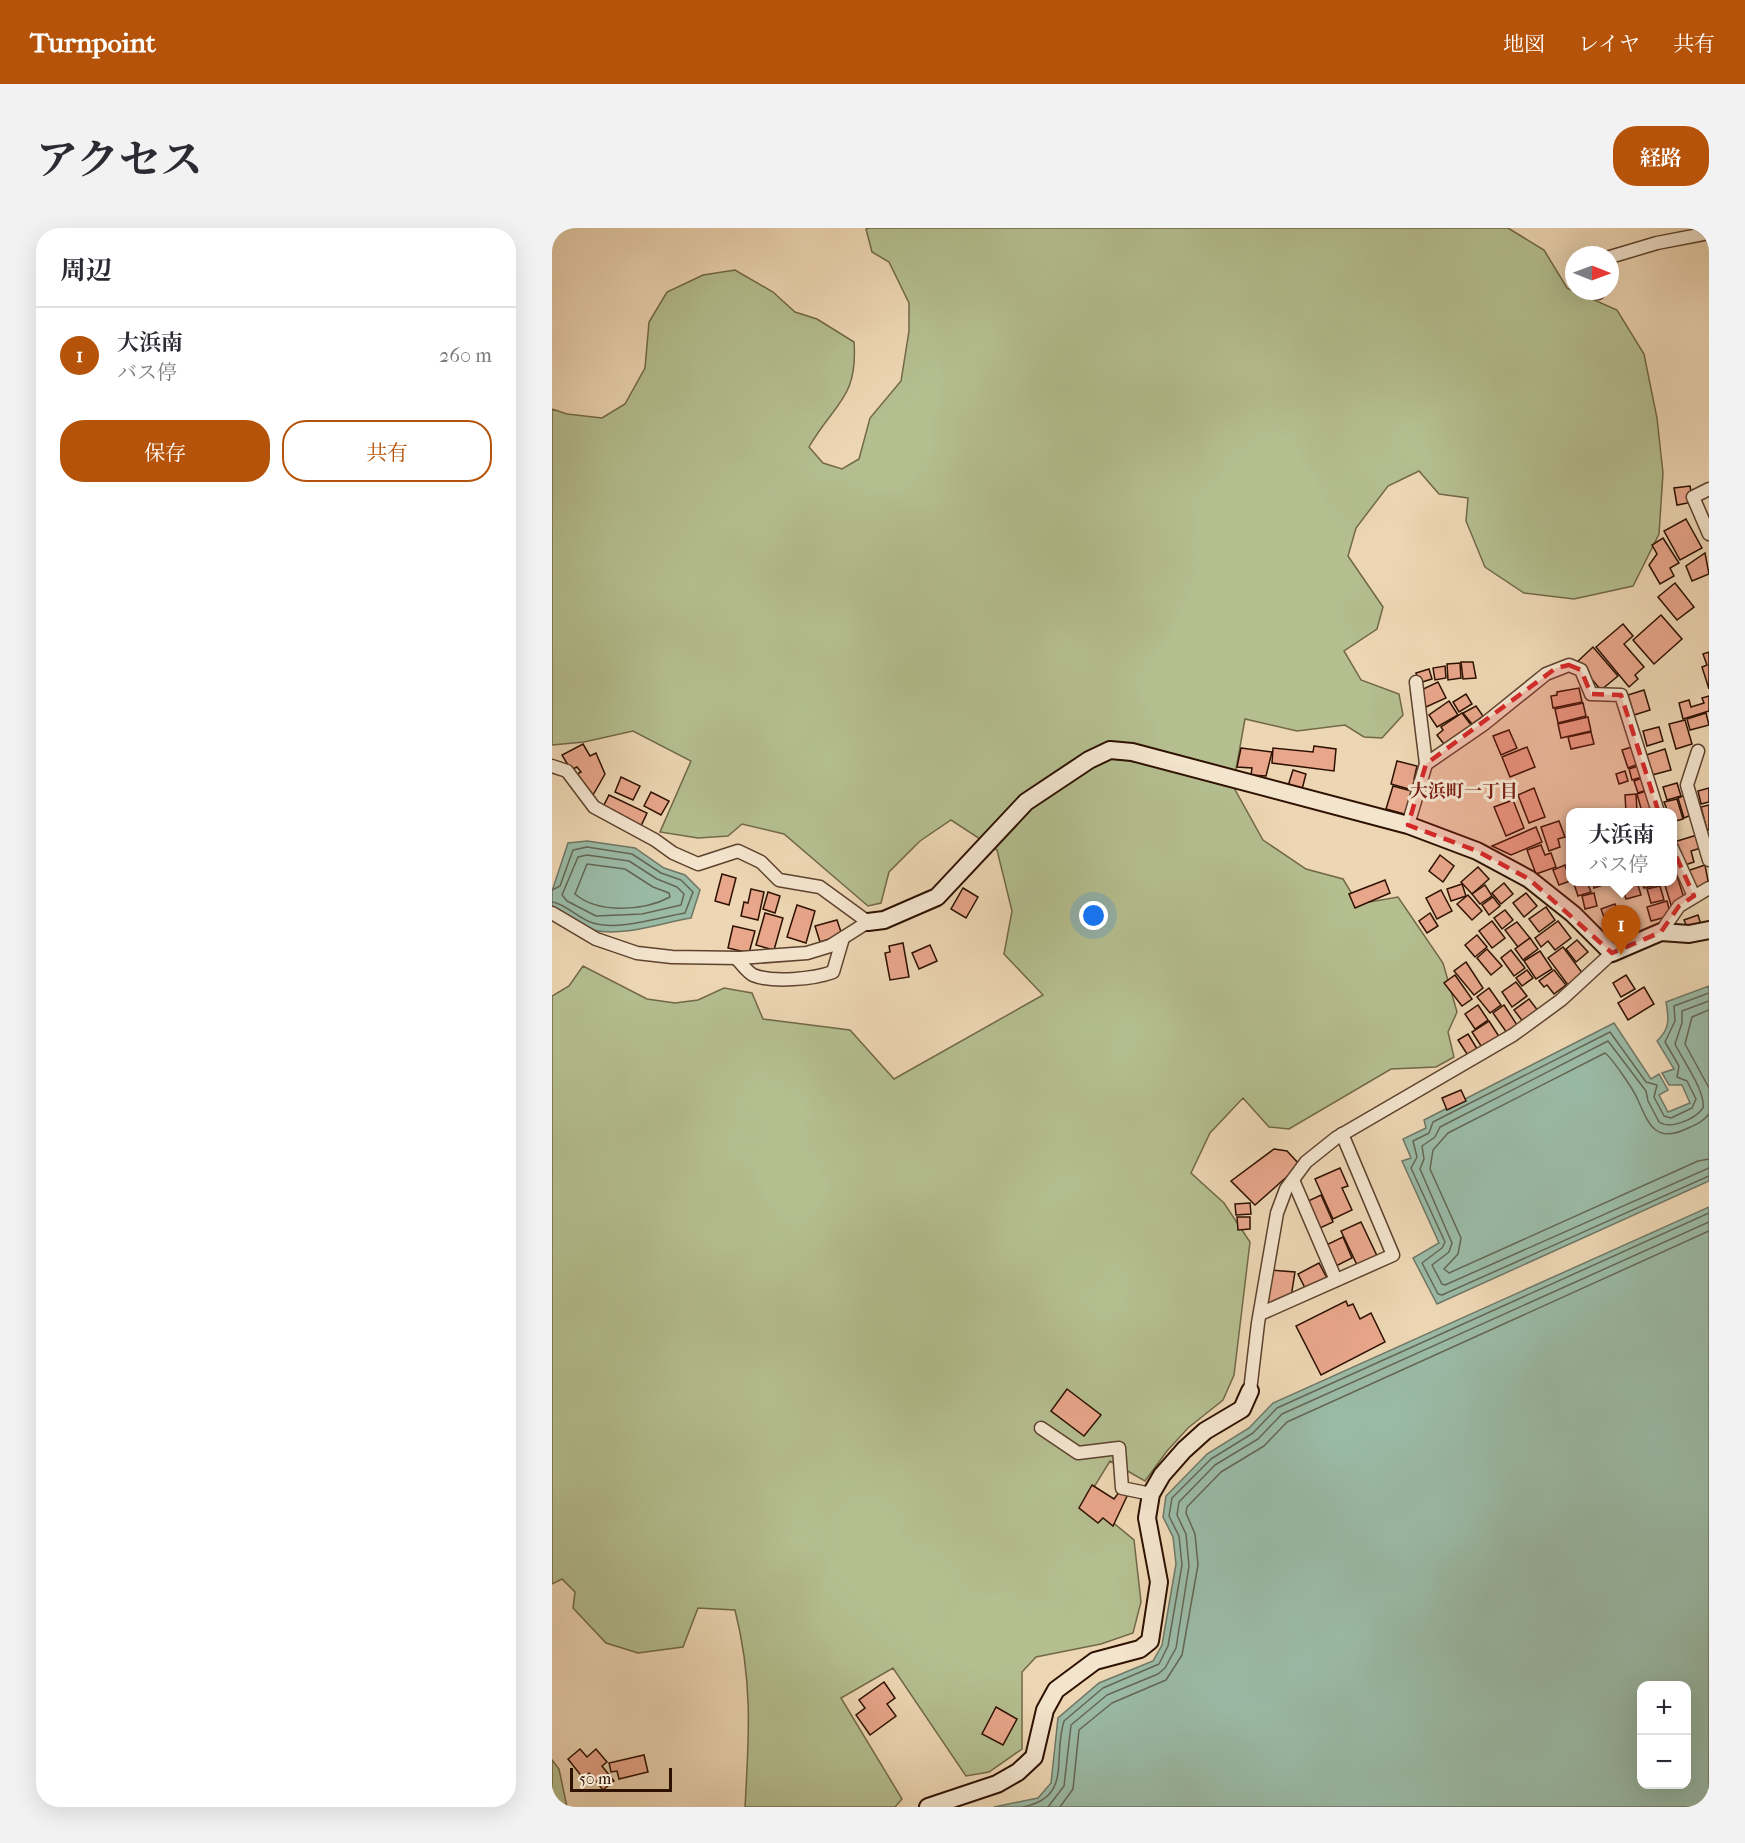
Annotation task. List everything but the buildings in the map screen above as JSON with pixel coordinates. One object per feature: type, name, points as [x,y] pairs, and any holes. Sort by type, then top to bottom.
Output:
[{"type":"street","points":[[1619,254],[1657,243],[1709,233]]},
{"type":"street","points":[[1709,489],[1693,497],[1709,534]]},
{"type":"street","points":[[1426,764],[1484,724],[1545,674],[1569,665],[1581,670],[1591,694],[1621,695],[1656,808]]},
{"type":"street","points":[[1408,825],[1426,764],[1416,682]]},
{"type":"street","points":[[552,913],[596,939],[637,953],[672,957],[736,958],[807,953],[831,946],[868,922],[884,920],[937,897],[1026,802],[1089,760],[1110,750],[1132,752],[1408,825],[1477,851],[1529,879],[1573,914],[1612,953]]},
{"type":"street","points":[[1698,751],[1687,785],[1709,860]]},
{"type":"street","points":[[552,766],[567,771],[594,807],[655,840],[673,853],[698,864],[738,851],[762,862],[779,880],[820,887],[868,922]]},
{"type":"street","points":[[1677,859],[1694,896]]},
{"type":"street","points":[[1661,932],[1679,906],[1709,888]]},
{"type":"street","points":[[928,1807],[997,1784],[1018,1772],[1034,1757],[1045,1710],[1056,1690],[1095,1661],[1140,1649],[1150,1641],[1159,1582],[1147,1518],[1151,1494],[1162,1475],[1191,1443],[1205,1431],[1242,1409],[1250,1391],[1277,1213],[1293,1180],[1306,1162],[1342,1134],[1513,1035],[1561,1000],[1612,953],[1661,932],[1689,934],[1709,930]]},
{"type":"street","points":[[736,958],[752,975],[817,978],[832,972],[843,938]]},
{"type":"street","points":[[1260,1314],[1393,1255],[1342,1134]]},
{"type":"street","points":[[1293,1180],[1336,1280]]},
{"type":"street","points":[[1041,1428],[1078,1453],[1119,1448],[1122,1488],[1151,1494]]},
{"type":"highlighted area","points":[[1569,665],[1581,670],[1591,694],[1621,695],[1664,829],[1694,896],[1679,906],[1661,932],[1612,953],[1529,879],[1477,851],[1408,825],[1426,764],[1556,668]]},
{"type":"shaded area","points":[[1508,228],[1544,250],[1565,285],[1565,300],[1594,300],[1617,310],[1644,354],[1657,418],[1663,473],[1659,534],[1633,586],[1574,599],[1524,593],[1485,567],[1466,521],[1468,498],[1439,494],[1419,471],[1388,486],[1356,528],[1348,556],[1383,607],[1377,629],[1344,651],[1361,680],[1399,694],[1403,715],[1382,738],[1364,737],[1345,725],[1297,731],[1245,719],[1233,786],[1263,840],[1306,869],[1343,879],[1358,904],[1398,897],[1443,963],[1457,1012],[1448,1032],[1454,1057],[1436,1067],[1391,1069],[1289,1129],[1269,1127],[1243,1098],[1210,1133],[1191,1173],[1224,1203],[1250,1242],[1234,1375],[1223,1400],[1188,1428],[1167,1451],[1145,1481],[1110,1461],[1086,1500],[1134,1540],[1141,1602],[1133,1633],[1101,1644],[1036,1657],[1022,1672],[1022,1749],[989,1772],[966,1776],[893,1668],[841,1698],[902,1799],[895,1807],[745,1807],[747,1685],[741,1636],[735,1610],[698,1608],[683,1647],[638,1653],[606,1643],[573,1608],[575,1592],[562,1579],[552,1584],[552,996],[569,986],[583,966],[647,999],[675,1003],[698,1000],[724,988],[752,993],[763,1019],[850,1030],[894,1079],[1043,995],[1004,954],[1012,911],[997,850],[951,820],[920,841],[889,872],[881,903],[868,906],[784,834],[742,824],[728,836],[698,838],[660,832],[691,761],[633,731],[584,742],[552,745],[552,409],[567,414],[602,418],[625,404],[645,368],[649,322],[667,292],[703,275],[735,270],[773,292],[795,312],[817,319],[854,342],[854,361],[848,389],[809,447],[823,463],[842,469],[859,459],[870,418],[901,381],[909,331],[909,303],[889,262],[872,252],[866,229]]},
{"type":"shaded area","points":[[552,1760],[559,1769],[567,1807],[552,1807]]},
{"type":"water","points":[[587,841],[635,848],[664,868],[685,875],[700,890],[691,918],[630,931],[605,932],[583,926],[552,907],[552,891],[568,843]]},
{"type":"water","points":[[1709,986],[1709,1181],[1437,1304],[1413,1258],[1439,1243],[1402,1161],[1411,1158],[1403,1139],[1426,1128],[1424,1120],[1614,1023],[1651,1079],[1659,1074],[1668,1090],[1659,1095],[1668,1112],[1690,1103],[1682,1085],[1669,1085],[1662,1073],[1674,1069],[1657,1041],[1668,1023],[1666,1002]]},
{"type":"water","points":[[1709,1207],[1709,1807],[994,1807],[1038,1798],[1051,1783],[1058,1718],[1099,1683],[1153,1661],[1162,1645],[1176,1564],[1173,1537],[1163,1517],[1166,1496],[1207,1454],[1249,1428],[1273,1403]]},
{"type":"place","name":"大浜南","points":[[1621,955]]},
{"type":"district","name":"大浜町一丁目","points":[[1464,791]]}]
